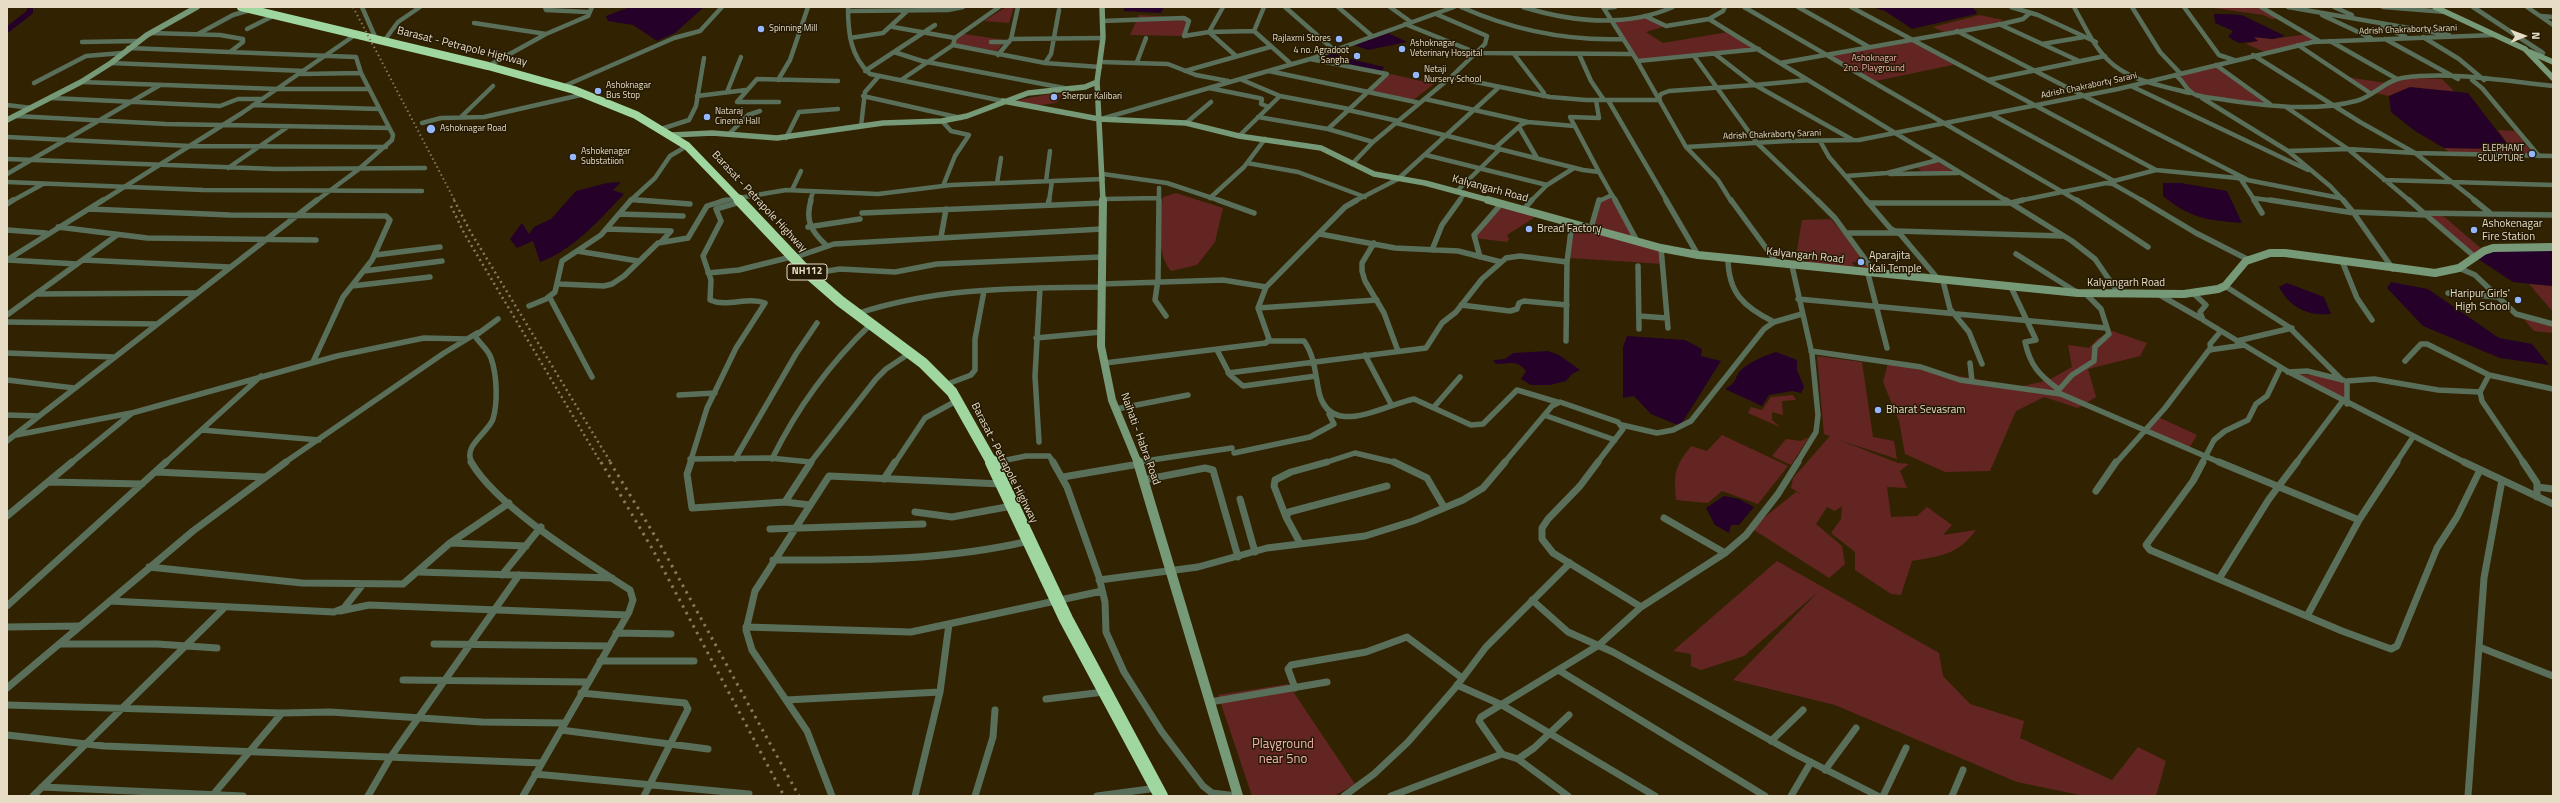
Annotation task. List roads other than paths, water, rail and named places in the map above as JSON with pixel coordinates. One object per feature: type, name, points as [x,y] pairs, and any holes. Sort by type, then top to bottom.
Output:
[{"type":"highway","name":"Barasat - Petrapole Highway","points":[[246,8],[488,66],[586,94],[636,115],[672,135],[686,145],[792,258],[809,274],[856,314],[910,353],[945,385],[958,400],[992,463],[1058,602],[1104,692],[1159,792]]},
{"type":"main road","points":[[7,120],[81,82],[111,63],[138,41],[197,7]]},
{"type":"main road","name":"Naihati - Habra Road","points":[[1102,7],[1103,38],[1097,82],[1103,176],[1101,332],[1105,363],[1116,409],[1138,463],[1237,796]]},
{"type":"main road","points":[[2435,7],[2553,62]]},
{"type":"main road","points":[[2525,49],[2553,78]]},
{"type":"main road","points":[[672,135],[703,133],[786,138],[861,126],[942,121],[961,118],[1003,101],[1028,93],[1085,87],[1097,82]]},
{"type":"main road","name":"Kalyangarh Road","points":[[1003,101],[1099,120],[1186,123],[1239,136],[1320,148],[1374,174],[1457,191],[1637,242],[1698,255],[1868,274],[2086,294],[2194,294],[2225,286]]},
{"type":"main road","points":[[686,145],[691,137],[703,133]]},
{"type":"main road","points":[[2225,286],[2249,260],[2270,253],[2285,253],[2393,269],[2435,273],[2459,268],[2493,248],[2553,248]]},
{"type":"street","points":[[362,7],[380,40],[398,22],[420,7]]},
{"type":"street","points":[[545,7],[546,10],[588,12]]},
{"type":"street","points":[[488,66],[546,34],[588,16],[588,12],[592,7]]},
{"type":"street","points":[[562,87],[674,38],[700,30],[722,7]]},
{"type":"street","points":[[778,80],[790,60],[808,7]]},
{"type":"street","points":[[963,7],[948,10],[907,11],[848,9],[850,38],[857,62],[865,71],[879,76],[1003,101]]},
{"type":"street","points":[[901,80],[953,45],[955,38],[999,7]]},
{"type":"street","points":[[998,55],[1010,40],[1018,7]]},
{"type":"street","points":[[1209,32],[1223,7]]},
{"type":"street","points":[[1254,31],[1264,7]]},
{"type":"street","points":[[1285,7],[1334,50]]},
{"type":"street","points":[[1338,7],[1372,36]]},
{"type":"street","points":[[1390,7],[1411,22]]},
{"type":"street","points":[[1099,120],[1310,59],[1436,14],[1444,9],[1454,7]]},
{"type":"street","points":[[1461,7],[1482,18],[1530,31],[1579,38],[1622,39]]},
{"type":"street","points":[[1523,7],[1571,18],[1612,20],[1645,16],[1673,7]]},
{"type":"street","points":[[1603,7],[1622,39],[1638,61],[1686,147],[1718,180],[1743,220],[1777,263]]},
{"type":"street","points":[[1603,7],[1615,7]]},
{"type":"street","points":[[1645,16],[1666,26],[1709,19],[1723,11],[1725,7]]},
{"type":"street","points":[[1744,7],[1942,124],[2064,192],[2148,247]]},
{"type":"street","points":[[1798,7],[1869,46]]},
{"type":"street","points":[[1851,7],[2156,170]]},
{"type":"street","points":[[2011,7],[2030,13],[2096,42]]},
{"type":"street","points":[[2074,7],[2105,56],[2122,70],[2149,81],[2196,95],[2286,107],[2334,105],[2360,100],[2397,79],[2484,80],[2553,86]]},
{"type":"street","points":[[2132,7],[2163,55],[2180,73]]},
{"type":"street","points":[[2184,7],[2219,55],[2234,60]]},
{"type":"street","points":[[2261,7],[2320,41]]},
{"type":"street","points":[[2288,7],[2440,32],[2453,36]]},
{"type":"street","points":[[2334,7],[2359,19]]},
{"type":"street","points":[[2384,7],[2446,12]]},
{"type":"street","points":[[2473,7],[2543,53],[2543,55],[2539,56]]},
{"type":"street","points":[[2527,7],[2553,25]]},
{"type":"street","points":[[197,34],[246,8]]},
{"type":"street","points":[[1045,63],[1050,56],[1059,10]]},
{"type":"street","points":[[850,38],[880,35],[893,27],[907,11]]},
{"type":"street","points":[[2313,11],[2374,39]]},
{"type":"street","points":[[1780,63],[1999,24],[2023,19],[2030,13]]},
{"type":"street","points":[[1352,164],[1373,142],[1452,77],[1485,44],[1487,36],[1436,14]]},
{"type":"street","points":[[247,28],[275,15]]},
{"type":"street","points":[[2540,16],[2553,17]]},
{"type":"street","points":[[1102,21],[1184,18],[1189,21],[1184,36],[1209,32],[1254,31],[1270,47],[1291,64]]},
{"type":"street","points":[[1709,19],[1892,133],[2064,236],[2095,259],[2119,294]]},
{"type":"street","points":[[2371,21],[2409,38]]},
{"type":"street","points":[[474,23],[546,34]]},
{"type":"street","points":[[1405,24],[1477,53],[1633,54]]},
{"type":"street","points":[[1999,24],[2079,61]]},
{"type":"street","points":[[865,71],[935,26]]},
{"type":"street","points":[[893,27],[955,38]]},
{"type":"street","points":[[1957,31],[2248,180]]},
{"type":"street","points":[[1209,32],[1236,56]]},
{"type":"street","points":[[151,33],[197,34],[243,39],[243,42],[230,52]]},
{"type":"street","points":[[7,260],[46,234],[159,166],[302,73],[356,35]]},
{"type":"street","name":"Adrish Chakraborty Sarani","points":[[1686,147],[1757,142],[1853,140],[2036,106],[2131,86],[2253,55],[2320,41],[2494,35]]},
{"type":"street","points":[[2041,44],[2084,37]]},
{"type":"street","points":[[2423,37],[2459,59],[2484,80]]},
{"type":"street","points":[[991,42],[1010,40],[1103,38]]},
{"type":"street","points":[[1137,62],[1146,38]]},
{"type":"street","points":[[2384,38],[2459,79]]},
{"type":"street","points":[[82,42],[138,41]]},
{"type":"street","points":[[2330,41],[2397,79]]},
{"type":"street","points":[[953,45],[1045,63],[1100,65],[1137,62],[1168,64],[1184,71],[1230,81]]},
{"type":"street","points":[[2298,45],[2370,93]]},
{"type":"street","points":[[1184,71],[1270,47]]},
{"type":"street","points":[[7,441],[229,267],[359,169],[386,147],[392,140],[389,128],[361,73],[356,57],[328,54],[128,48]]},
{"type":"street","points":[[1638,61],[1759,49]]},
{"type":"street","points":[[894,52],[906,58],[1066,89]]},
{"type":"street","points":[[34,83],[86,56],[122,53]]},
{"type":"street","points":[[1514,54],[1544,93],[1543,96]]},
{"type":"street","points":[[1580,54],[1591,81],[1606,100],[1698,255]]},
{"type":"street","points":[[1715,54],[1755,85],[1853,140]]},
{"type":"street","points":[[2253,55],[2360,122],[2415,153],[2490,213]]},
{"type":"street","points":[[1694,56],[1757,142],[1828,211],[1876,274]]},
{"type":"street","points":[[1988,80],[2105,56]]},
{"type":"street","points":[[727,92],[741,57]]},
{"type":"street","points":[[661,129],[688,121],[696,106],[704,58]]},
{"type":"street","points":[[1310,59],[1387,74],[1385,78],[1368,90],[1328,129]]},
{"type":"street","points":[[111,63],[302,73],[361,73]]},
{"type":"street","points":[[2216,65],[2270,105]]},
{"type":"street","points":[[1267,71],[1368,90],[1420,103]]},
{"type":"street","points":[[2175,75],[2182,79],[2186,89],[2288,151],[2316,174],[2353,212],[2393,269]]},
{"type":"street","points":[[861,126],[865,87],[879,76]]},
{"type":"street","points":[[1452,77],[1498,88],[1543,96],[1596,100],[1659,99]]},
{"type":"street","points":[[779,102],[737,103],[746,90],[757,79],[838,81]]},
{"type":"street","points":[[1240,79],[1256,84],[1269,92],[1280,96],[1348,109],[1497,149],[1574,168],[1599,172]]},
{"type":"street","points":[[1659,99],[1661,94],[1669,91],[1718,89],[1808,80]]},
{"type":"street","points":[[2472,80],[2482,88],[2539,156]]},
{"type":"street","points":[[81,82],[277,89],[369,89]]},
{"type":"street","points":[[7,174],[128,102],[160,85]]},
{"type":"street","points":[[461,117],[493,86]]},
{"type":"street","points":[[2131,86],[2316,174]]},
{"type":"street","points":[[1209,88],[1262,99]]},
{"type":"street","points":[[1269,341],[1258,308],[1266,287],[1345,208],[1398,179],[1498,88]]},
{"type":"street","points":[[697,96],[746,90]]},
{"type":"street","points":[[1269,92],[1262,99],[1261,104],[1269,107]]},
{"type":"street","points":[[422,123],[441,118],[484,117],[586,94]]},
{"type":"street","points":[[863,96],[961,118]]},
{"type":"street","points":[[1239,136],[1280,96]]},
{"type":"street","points":[[51,98],[220,106],[238,99],[262,99]]},
{"type":"street","points":[[1425,99],[1528,122],[1574,126]]},
{"type":"street","points":[[1596,100],[1599,118],[1570,117],[1637,242]]},
{"type":"street","points":[[1186,123],[1211,102]]},
{"type":"street","points":[[7,105],[32,108]]},
{"type":"street","points":[[252,105],[379,109]]},
{"type":"street","points":[[2286,107],[2348,149],[2476,257]]},
{"type":"street","points":[[786,138],[799,112],[838,108]]},
{"type":"street","points":[[729,134],[748,115],[760,111]]},
{"type":"street","points":[[1991,114],[2114,181]]},
{"type":"street","points":[[16,116],[221,125],[389,128]]},
{"type":"street","points":[[1258,117],[1328,129],[1373,142]]},
{"type":"street","points":[[942,121],[951,131],[969,135],[955,156],[943,186]]},
{"type":"street","points":[[1457,191],[1520,126],[1528,122]]},
{"type":"street","points":[[228,168],[289,126]]},
{"type":"street","points":[[1520,126],[1536,158]]},
{"type":"street","points":[[7,137],[190,146],[386,147]]},
{"type":"street","points":[[1210,198],[1247,163],[1266,140]]},
{"type":"street","points":[[1820,141],[1829,157],[1941,280],[1953,313],[1969,332],[1982,364]]},
{"type":"street","points":[[529,306],[550,298],[560,284],[560,264],[593,241],[606,229],[632,200],[652,182],[670,156],[686,145]]},
{"type":"street","points":[[2288,151],[2348,149],[2415,153],[2553,156]]},
{"type":"street","points":[[1046,181],[1050,151]]},
{"type":"street","points":[[1426,155],[1547,185]]},
{"type":"street","points":[[997,183],[1001,158]]},
{"type":"street","points":[[7,159],[228,168],[425,168]]},
{"type":"street","points":[[1887,173],[1938,160]]},
{"type":"street","points":[[1247,163],[1298,172],[1365,197]]},
{"type":"street","points":[[1524,209],[1547,185],[1574,168]]},
{"type":"street","points":[[1870,203],[2011,203],[2106,183],[2156,170],[2240,178],[2340,198]]},
{"type":"street","points":[[792,190],[801,171]]},
{"type":"street","points":[[1846,176],[1887,173],[1958,173]]},
{"type":"street","points":[[810,505],[785,502],[702,509],[692,508],[687,474],[690,459],[715,393],[736,348],[765,303],[757,301],[714,302],[710,300],[711,280],[703,256],[721,221],[716,209],[738,200],[767,192],[792,190],[878,194],[943,186],[1052,181],[1103,176],[1157,181],[1254,213]]},
{"type":"street","points":[[2240,178],[2262,213]]},
{"type":"street","points":[[2384,180],[2553,185]]},
{"type":"street","points":[[1048,205],[1052,181]]},
{"type":"street","points":[[7,182],[124,188],[422,191]]},
{"type":"street","points":[[2106,183],[2113,184],[2149,204],[2182,227],[2209,242],[2249,260]]},
{"type":"street","points":[[7,204],[44,184]]},
{"type":"street","points":[[1158,188],[1158,280],[1155,300],[1166,316]]},
{"type":"street","points":[[813,192],[806,217],[808,227],[826,245]]},
{"type":"street","points":[[1432,250],[1442,225],[1465,193]]},
{"type":"street","points":[[1591,228],[1599,200],[1612,195]]},
{"type":"street","points":[[808,227],[861,216],[946,209],[1048,205],[1158,198]]},
{"type":"street","points":[[2253,198],[2353,212],[2553,215]]},
{"type":"street","points":[[632,200],[690,204]]},
{"type":"street","points":[[661,242],[688,238],[707,206],[712,203],[738,200]]},
{"type":"street","points":[[1480,257],[1474,235],[1502,203]]},
{"type":"street","points":[[89,209],[386,216],[390,220],[375,255],[343,297],[318,347],[313,362]]},
{"type":"street","points":[[941,237],[946,209]]},
{"type":"street","points":[[619,214],[683,216]]},
{"type":"street","points":[[1566,341],[1567,262],[1572,223]]},
{"type":"street","points":[[58,227],[147,238],[316,240]]},
{"type":"street","points":[[560,284],[604,286],[612,284],[624,276],[671,231],[606,229]]},
{"type":"street","points":[[708,273],[736,273],[748,267],[792,258],[826,245],[941,237],[1102,229]]},
{"type":"street","points":[[7,230],[46,234]]},
{"type":"street","points":[[1846,233],[1896,232],[2064,236]]},
{"type":"street","points":[[1320,234],[1395,248],[1458,251],[1501,262]]},
{"type":"street","points":[[7,315],[117,235]]},
{"type":"street","points":[[1374,243],[1362,263],[1362,271],[1365,281],[1377,300],[1398,351]]},
{"type":"street","points":[[375,255],[440,247]]},
{"type":"street","points":[[1661,248],[1668,328]]},
{"type":"street","points":[[577,251],[638,261]]},
{"type":"street","points":[[2016,254],[2055,276],[2078,293]]},
{"type":"street","points":[[1228,373],[1429,346],[1434,333],[1461,305],[1482,279],[1506,258],[1515,256],[1567,262]]},
{"type":"street","points":[[809,274],[840,269],[895,272],[937,264],[1102,257]]},
{"type":"street","points":[[1728,258],[1729,283],[1734,292],[1748,305],[1774,322]]},
{"type":"street","points":[[7,260],[77,264]]},
{"type":"street","points":[[83,260],[156,265],[229,267]]},
{"type":"street","points":[[364,271],[442,261]]},
{"type":"street","points":[[2342,261],[2357,298],[2372,320]]},
{"type":"street","points":[[1638,266],[1639,329]]},
{"type":"street","points":[[1568,796],[1518,759],[1502,754],[1479,721],[1502,705],[1560,671],[1598,645],[1641,607],[1725,553],[1746,535],[1778,494],[1816,432],[1818,415],[1811,351],[1798,299],[1792,266]]},
{"type":"street","points":[[2459,268],[2475,275],[2516,314],[2553,324]]},
{"type":"street","points":[[1868,274],[1887,348]]},
{"type":"street","points":[[352,286],[430,276]]},
{"type":"street","points":[[856,314],[878,306],[944,294],[984,291],[1102,286],[1158,280],[1240,281],[1266,287]]},
{"type":"street","points":[[2219,579],[2279,487],[2344,403],[2344,380],[2292,328],[2261,305],[2225,286]]},
{"type":"street","points":[[2011,287],[2036,340],[2025,342],[2028,357],[2037,375],[2057,391],[2141,430],[2359,520]]},
{"type":"street","points":[[1039,442],[1035,376],[1040,288]]},
{"type":"street","points":[[945,385],[971,375],[975,370],[975,338],[984,291]]},
{"type":"street","points":[[36,294],[196,293]]},
{"type":"street","points":[[2448,293],[2497,297]]},
{"type":"street","points":[[2057,391],[2072,375],[2094,361],[2094,347],[2109,334],[2101,309],[2086,294]]},
{"type":"street","points":[[2158,294],[2284,370],[2344,403],[2553,504]]},
{"type":"street","points":[[2194,294],[2206,305],[2200,312],[2200,318]]},
{"type":"street","points":[[550,298],[592,377]]},
{"type":"street","points":[[1798,299],[2026,319],[2106,328]]},
{"type":"street","points":[[1258,308],[1377,300]]},
{"type":"street","points":[[1461,305],[1510,311],[1517,309],[1519,303],[1524,301],[1567,305]]},
{"type":"street","points":[[1328,412],[1337,418],[1344,418],[1414,399],[1471,425],[1478,426],[1483,424],[1517,390],[1572,405],[1622,425],[1646,432],[1671,432],[1690,421],[1755,338],[1774,322],[1802,314]]},
{"type":"street","points":[[1639,316],[1668,318]]},
{"type":"street","points":[[7,688],[149,567],[264,477],[498,319]]},
{"type":"street","points":[[7,322],[157,324]]},
{"type":"street","points":[[735,459],[796,354],[817,323]]},
{"type":"street","points":[[772,459],[790,422],[855,339],[871,324]]},
{"type":"street","points":[[2238,341],[2292,328]]},
{"type":"street","points":[[2211,350],[2210,344],[2221,331]]},
{"type":"street","points":[[1036,338],[1101,332]]},
{"type":"street","points":[[477,333],[476,338],[491,357],[494,378],[493,419],[472,447],[470,459],[481,476],[509,503],[630,590],[632,600],[627,615],[523,796]]},
{"type":"street","points":[[15,435],[132,413],[262,375],[313,362],[424,338],[467,339]]},
{"type":"street","points":[[1063,477],[1138,463],[1233,450],[1310,437],[1334,424],[1321,399],[1314,362],[1304,341],[1269,341],[1263,345],[1105,363]]},
{"type":"street","points":[[2405,361],[2421,344],[2427,344],[2489,375],[2551,389],[2553,395]]},
{"type":"street","points":[[2096,491],[2141,430],[2165,408],[2211,350],[2244,345]]},
{"type":"street","points":[[1217,350],[1228,373],[1236,383],[1243,386],[1316,376]]},
{"type":"street","points":[[1811,351],[1921,366],[1972,382],[2057,391]]},
{"type":"street","points":[[7,352],[114,357]]},
{"type":"street","points":[[785,502],[811,462],[847,418],[876,379],[886,369],[910,353]]},
{"type":"street","points":[[1365,355],[1391,404]]},
{"type":"street","points":[[1970,363],[1972,382]]},
{"type":"street","points":[[2284,370],[2307,371],[2344,380],[2374,379],[2438,390],[2480,392]]},
{"type":"street","points":[[2284,370],[2267,396],[2256,404],[2248,420],[2225,431],[2214,440],[2207,458],[2194,481],[2161,522],[2146,545],[2157,553],[2307,616],[2383,647],[2392,649],[2397,646],[2437,548],[2457,517],[2480,470]]},
{"type":"street","points":[[7,606],[262,375]]},
{"type":"street","points":[[2489,375],[2480,392],[2482,401],[2538,487],[2537,497]]},
{"type":"street","points":[[1434,407],[1460,377]]},
{"type":"street","points":[[7,380],[74,388]]},
{"type":"street","points":[[679,395],[715,393]]},
{"type":"street","points":[[1116,409],[1188,395]]},
{"type":"street","points":[[884,479],[925,418],[958,400]]},
{"type":"street","points":[[1099,580],[1198,567],[1255,552],[1300,543],[1365,536],[1413,521],[1482,488],[1544,415],[1557,402]]},
{"type":"street","points":[[7,516],[132,413]]},
{"type":"street","points":[[7,415],[39,416]]},
{"type":"street","points":[[1544,415],[1615,440]]},
{"type":"street","points":[[1622,425],[1623,430],[1580,486],[1548,519],[1542,528],[1545,544],[1570,563],[1641,607]]},
{"type":"street","points":[[202,430],[319,440]]},
{"type":"street","points":[[2307,616],[2359,520],[2413,437]]},
{"type":"street","points":[[1300,543],[1286,517],[1274,486],[1275,480],[1289,474],[1339,461],[1355,453],[1401,466],[1423,475],[1432,484],[1444,507]]},
{"type":"street","points":[[992,463],[1026,456],[1046,456],[1052,460],[1063,477],[1099,580],[1106,603],[1104,621],[1106,631],[1116,655],[1162,733],[1203,786],[1212,792],[1237,796]]},
{"type":"street","points":[[690,459],[772,459],[811,462]]},
{"type":"street","points":[[1143,480],[1205,468],[1213,470],[1238,557]]},
{"type":"street","points":[[156,472],[264,477]]},
{"type":"street","points":[[832,796],[810,736],[752,650],[746,627],[746,618],[755,591],[773,560],[829,476],[1002,484]]},
{"type":"street","points":[[2468,796],[2484,578],[2502,480]]},
{"type":"street","points":[[49,482],[142,484]]},
{"type":"street","points":[[1286,517],[1293,511],[1387,486]]},
{"type":"street","points":[[2538,487],[2553,489]]},
{"type":"street","points":[[1240,499],[1255,552]]},
{"type":"street","points":[[149,567],[257,579],[363,584],[403,584],[419,572],[450,543],[509,503]]},
{"type":"street","points":[[915,512],[928,517],[958,519],[1012,506]]},
{"type":"street","points":[[1664,518],[1725,553]]},
{"type":"street","points":[[770,529],[924,524]]},
{"type":"street","points":[[502,575],[541,527]]},
{"type":"street","points":[[773,560],[928,558],[981,553],[1029,541]]},
{"type":"street","points":[[450,543],[526,546]]},
{"type":"street","points":[[1344,796],[1374,774],[1396,752],[1457,685],[1486,647],[1570,563]]},
{"type":"street","points":[[419,572],[612,578]]},
{"type":"street","points":[[368,796],[390,758],[519,575]]},
{"type":"street","points":[[340,611],[363,584]]},
{"type":"street","points":[[746,627],[911,632],[1058,602],[1102,591]]},
{"type":"street","points":[[1532,600],[1563,628],[1598,645],[1771,741],[1878,796]]},
{"type":"street","points":[[110,601],[224,608],[340,611],[369,604],[494,611],[627,615]]},
{"type":"street","points":[[33,796],[224,608]]},
{"type":"street","points":[[915,796],[940,692],[949,624]]},
{"type":"street","points":[[7,627],[79,626]]},
{"type":"street","points":[[616,633],[671,634]]},
{"type":"street","points":[[1295,688],[1288,669],[1291,665],[1366,652],[1407,637],[1462,678]]},
{"type":"street","points":[[59,644],[217,648]]},
{"type":"street","points":[[434,644],[609,646]]},
{"type":"street","points":[[2479,647],[2553,676]]},
{"type":"street","points":[[600,661],[694,661]]},
{"type":"street","points":[[1560,671],[1766,796]]},
{"type":"street","points":[[403,680],[444,682],[588,682]]},
{"type":"street","points":[[1210,702],[1327,682]]},
{"type":"street","points":[[1457,685],[1502,705],[1548,734],[1655,796]]},
{"type":"street","points":[[786,700],[940,692]]},
{"type":"street","points":[[1046,699],[1104,692]]},
{"type":"street","points":[[581,693],[686,703],[688,709],[644,796]]},
{"type":"street","points":[[7,705],[282,713],[330,712],[562,727],[708,749]]},
{"type":"street","points":[[975,796],[993,737],[995,710]]},
{"type":"street","points":[[1771,741],[1803,710]]},
{"type":"street","points":[[213,795],[282,713]]},
{"type":"street","points":[[1518,759],[1569,715]]},
{"type":"street","points":[[1826,770],[1856,728]]},
{"type":"street","points":[[7,735],[86,744],[390,758],[542,763]]},
{"type":"street","points":[[1883,796],[1906,748]]},
{"type":"street","points":[[1391,796],[1502,754]]},
{"type":"street","points":[[1791,796],[1811,762]]},
{"type":"street","points":[[1952,796],[1963,770]]},
{"type":"street","points":[[535,774],[649,786],[749,794]]},
{"type":"street","points":[[42,787],[243,796]]},
{"type":"street","points":[[1097,796],[1159,792]]},
{"type":"waterway","points":[[7,30],[30,12],[30,7]]},
{"type":"railway","points":[[353,7],[455,201]]},
{"type":"railway","points":[[454,200],[470,231],[611,463]]},
{"type":"railway","points":[[451,206],[464,233],[601,463]]},
{"type":"railway","points":[[601,462],[653,550],[784,796]]},
{"type":"railway","points":[[610,462],[661,546],[799,796]]},
{"type":"place","name":"Spinning Mill","points":[[761,29]]},
{"type":"place","name":"Rajlaxmi Stores","points":[[1339,39]]},
{"type":"place","name":"Ashoknagar Veterinary Hospital","points":[[1402,49]]},
{"type":"place","name":"4 no. Agradoot Sangha","points":[[1357,56]]},
{"type":"place","name":"Netaji Nursery School","points":[[1416,75]]},
{"type":"place","name":"Ashoknagar Bus Stop","points":[[598,91]]},
{"type":"place","name":"Sherpur Kalibari","points":[[1054,97]]},
{"type":"place","name":"Nataraj Cinema Hall","points":[[707,117]]},
{"type":"place","name":"Ashoknagar Road","points":[[431,129]]},
{"type":"place","name":"ELEPHANT SCULPTURE","points":[[2532,154]]},
{"type":"place","name":"Ashokenagar Substatiion","points":[[573,157]]},
{"type":"place","name":"Bread Factory","points":[[1529,229]]},
{"type":"place","name":"Ashokenagar Fire Station","points":[[2474,230]]},
{"type":"place","name":"Aparajita Kali Temple","points":[[1861,262]]},
{"type":"place","name":"Haripur Girls' High School","points":[[2518,300]]},
{"type":"place","name":"Bharat Sevasram","points":[[1878,410]]},
{"type":"park label","name":"Ashoknagar 2no. Playground","points":[[1874,64]]},
{"type":"park label","name":"Playground near 5no","points":[[1283,752]]}]
